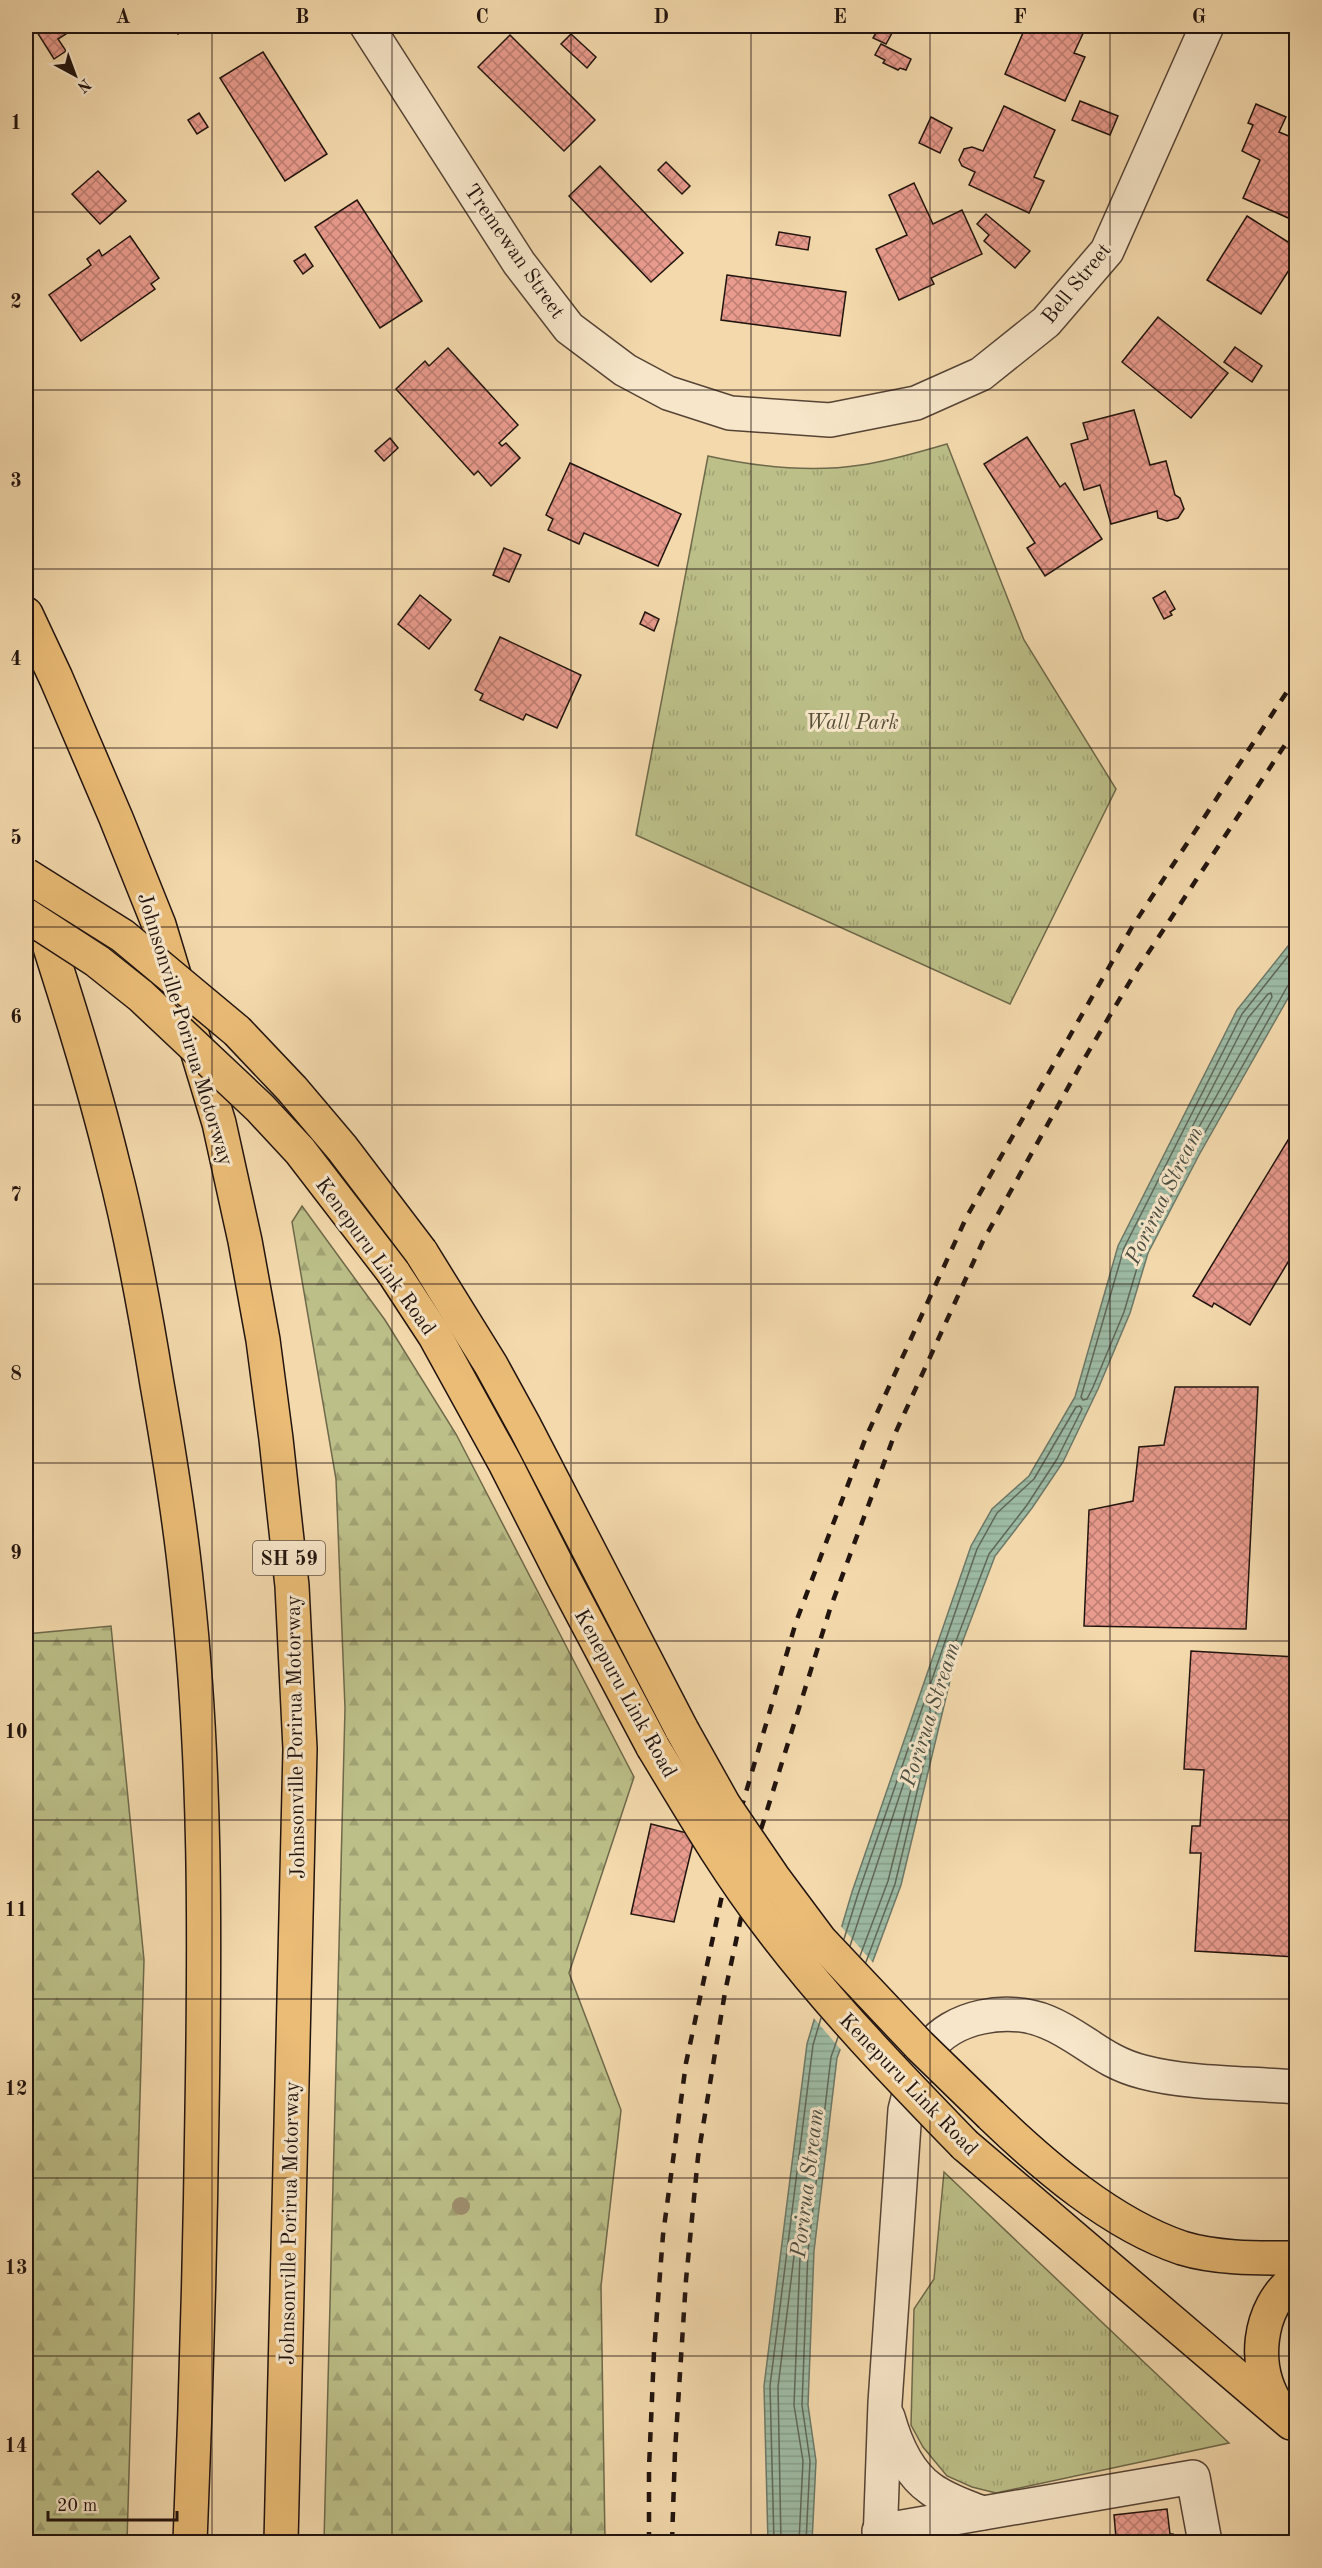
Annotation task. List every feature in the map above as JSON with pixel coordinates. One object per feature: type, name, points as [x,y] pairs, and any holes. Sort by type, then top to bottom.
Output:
[{"type":"main road","name":"Johnsonville Porirua Motorway","points":[[26,615],[56,678],[116,818],[166,947],[219,1123],[245,1241],[276,1439],[292,1586],[300,1749],[281,2542]]},
{"type":"main road","name":"Kenepuru Link Road","points":[[26,873],[123,936],[237,1031],[292,1089],[342,1148],[422,1252],[491,1365],[525,1427],[682,1730],[724,1804],[772,1877],[820,1940],[920,2046],[991,2115],[1043,2163],[1121,2218],[1153,2236],[1184,2249],[1218,2255],[1296,2258]]},
{"type":"main road","points":[[26,873],[76,1027],[114,1167],[144,1304],[173,1478],[187,1590],[199,1731],[204,1844],[198,2371],[190,2542]]},
{"type":"main road","name":"Kenepuru Link Road","points":[[26,915],[97,961],[141,996],[260,1108],[300,1151],[393,1272],[435,1336],[506,1462],[563,1577],[653,1747],[712,1845],[769,1926],[816,1986],[881,2060],[965,2145],[1294,2426]]},
{"type":"main road","points":[[1294,2426],[1271,2396],[1261,2363],[1263,2329],[1277,2298],[1296,2278]]},
{"type":"street","name":"Tremewan Street","points":[[367,26],[519,264],[569,328],[625,370],[668,393],[730,413],[830,420]]},
{"type":"street","name":"Bell Street","points":[[830,420],[916,403],[981,374],[1046,322],[1107,251],[1207,26]]},
{"type":"street","points":[[1204,2542],[1193,2477],[982,2513],[879,2537],[885,2403],[905,2110],[914,2077],[928,2049],[950,2030],[980,2017],[1012,2013],[1046,2021],[1113,2063],[1143,2073],[1177,2079],[1296,2087]]},
{"type":"street","points":[[885,2403],[895,2441],[912,2468],[930,2488],[982,2513]]},
{"type":"green space","name":"Wall Park","points":[[947,444],[1024,640],[1116,789],[1010,1004],[636,835],[708,456],[765,466],[823,469],[883,461]]},
{"type":"green space","points":[[302,1206],[385,1320],[456,1434],[634,1777],[569,1973],[621,2110],[601,2286],[605,2542],[324,2542],[345,1708],[336,1479],[292,1222]]},
{"type":"green space","points":[[111,1626],[144,1960],[127,2542],[26,2542],[26,1634]]},
{"type":"green space","points":[[944,2172],[1229,2443],[996,2493],[972,2487],[947,2476],[923,2447],[911,2425],[914,2309],[934,2279]]},
{"type":"green space","points":[[1296,2328],[1296,2375],[1292,2361]]},
{"type":"water","name":"Porirua Stream","points":[[1296,936],[1296,984],[1199,1155],[1148,1253],[1130,1313],[1098,1389],[1063,1462],[1032,1508],[995,1556],[954,1664],[901,1885],[837,2058],[814,2251],[808,2405],[816,2461],[812,2542],[768,2542],[764,2386],[807,2044],[852,1892],[971,1546],[992,1509],[1029,1476],[1075,1397],[1118,1246],[1237,1010]]},
{"type":"pier","points":[[839,1924],[875,1965],[842,2051],[812,2016]]},
{"type":"building","points":[[48,26],[69,26],[72,30],[58,39],[66,51],[54,59],[37,32]]},
{"type":"building","points":[[172,26],[191,26],[178,34]]},
{"type":"building","points":[[880,26],[891,26],[888,31],[892,33],[886,44],[873,38]]},
{"type":"building","points":[[1026,26],[1086,27],[1074,53],[1085,57],[1065,101],[1005,74]]},
{"type":"building","points":[[571,34],[596,57],[587,68],[561,44]]},
{"type":"building","points":[[510,35],[595,120],[564,151],[478,67]]},
{"type":"building","points":[[881,44],[911,59],[906,70],[900,68],[898,70],[883,63],[885,60],[875,55]]},
{"type":"building","points":[[263,52],[327,154],[285,181],[220,78]]},
{"type":"building","points":[[1080,101],[1118,116],[1110,135],[1072,120]]},
{"type":"building","points":[[1256,104],[1286,117],[1279,132],[1296,139],[1295,221],[1243,198],[1260,160],[1242,151],[1253,125],[1248,123]]},
{"type":"building","points":[[1004,106],[1055,130],[1034,177],[1044,181],[1029,213],[969,185],[975,172],[962,166],[959,160],[964,149],[972,147],[983,151]]},
{"type":"building","points":[[199,113],[208,127],[197,134],[188,120]]},
{"type":"building","points":[[931,117],[952,128],[940,153],[919,143]]},
{"type":"building","points":[[666,162],[690,186],[682,194],[658,170]]},
{"type":"building","points":[[600,166],[683,253],[651,282],[569,196]]},
{"type":"building","points":[[98,171],[126,201],[100,224],[72,194]]},
{"type":"building","points":[[914,183],[933,224],[962,210],[982,254],[931,278],[934,284],[899,300],[876,249],[907,235],[889,195]]},
{"type":"building","points":[[357,200],[422,301],[380,328],[315,227]]},
{"type":"building","points":[[986,214],[1030,251],[1015,268],[984,241],[989,235],[977,224]]},
{"type":"building","points":[[1247,216],[1296,247],[1296,259],[1261,314],[1207,280]]},
{"type":"building","points":[[779,232],[810,237],[808,250],[776,245]]},
{"type":"building","points":[[130,236],[159,278],[151,284],[155,289],[81,341],[49,295],[91,265],[87,259],[99,250],[102,256]]},
{"type":"building","points":[[305,254],[313,266],[303,274],[294,261]]},
{"type":"building","points":[[727,275],[846,292],[840,336],[721,320]]},
{"type":"building","points":[[1158,317],[1228,373],[1191,418],[1122,362]]},
{"type":"building","points":[[1235,347],[1262,366],[1252,382],[1224,362]]},
{"type":"building","points":[[448,348],[518,425],[499,443],[502,446],[506,443],[520,458],[491,486],[478,471],[474,475],[396,389],[425,361],[429,366]]},
{"type":"building","points":[[1134,410],[1150,465],[1166,461],[1175,495],[1180,498],[1184,509],[1178,518],[1167,521],[1158,518],[1157,511],[1111,524],[1100,485],[1084,490],[1071,444],[1088,439],[1083,423]]},
{"type":"building","points":[[1027,437],[1060,487],[1065,483],[1102,539],[1045,576],[1027,548],[1035,543],[984,464]]},
{"type":"building","points":[[390,438],[398,448],[384,461],[375,451]]},
{"type":"building","points":[[570,463],[681,514],[658,566],[584,533],[579,544],[548,530],[553,519],[546,515]]},
{"type":"building","points":[[504,548],[521,555],[509,582],[493,575]]},
{"type":"building","points":[[1165,591],[1175,609],[1170,612],[1172,615],[1164,619],[1153,598]]},
{"type":"building","points":[[420,595],[451,620],[429,649],[398,624]]},
{"type":"building","points":[[645,612],[659,619],[654,631],[640,624]]},
{"type":"building","points":[[500,637],[581,675],[557,728],[526,714],[523,720],[480,700],[483,694],[475,690]]},
{"type":"building","points":[[1296,1127],[1296,1249],[1250,1325],[1214,1303],[1212,1307],[1193,1296]]},
{"type":"building","points":[[1175,1387],[1258,1387],[1246,1629],[1084,1626],[1089,1510],[1133,1501],[1139,1447],[1164,1445]]},
{"type":"building","points":[[1191,1651],[1296,1657],[1296,1957],[1195,1951],[1201,1853],[1190,1853],[1192,1826],[1200,1826],[1204,1770],[1184,1769]]},
{"type":"building","points":[[651,1824],[695,1835],[674,1922],[631,1914]]},
{"type":"building","points":[[1167,2509],[1170,2534],[1173,2534],[1174,2542],[1073,2542],[1116,2538],[1114,2515]]},
{"type":"railway","points":[[649,2542],[649,2468],[654,2352],[663,2235],[686,2063],[739,1816],[796,1622],[866,1437],[967,1216],[1132,927],[1296,678]]},
{"type":"railway","points":[[672,2542],[675,2451],[686,2280],[698,2157],[725,1992],[758,1839],[830,1609],[894,1436],[983,1241],[1080,1066],[1135,973],[1296,728]]}]
